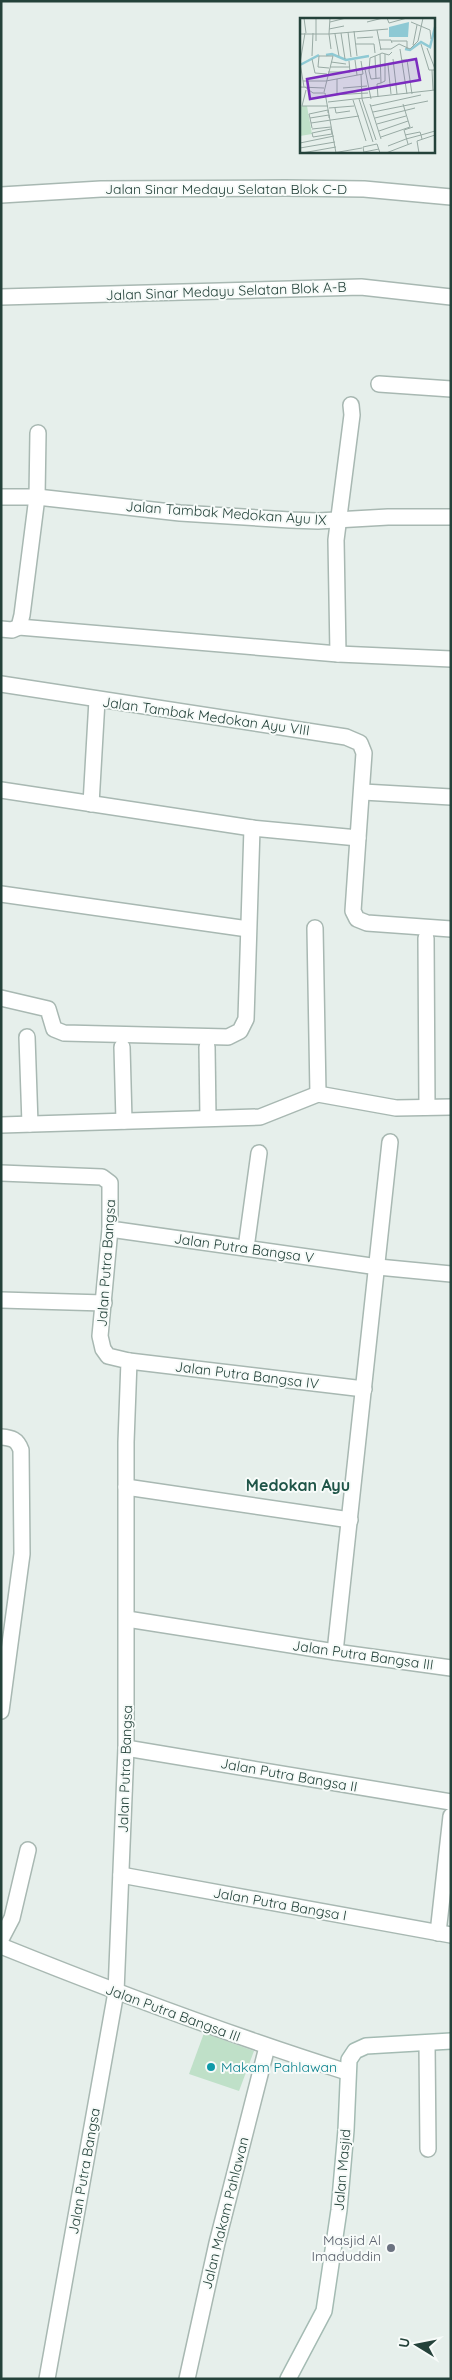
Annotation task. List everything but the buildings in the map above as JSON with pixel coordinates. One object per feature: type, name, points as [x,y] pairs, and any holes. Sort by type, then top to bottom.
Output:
[{"type":"street","name":"Jalan Sinar Medayu Selatan Blok C-D","points":[[1,195],[101,189],[295,188],[364,189],[451,197]]},
{"type":"street","name":"Jalan Sinar Medayu Selatan Blok A-B","points":[[1,297],[341,287],[412,291],[451,297]]},
{"type":"street","points":[[379,384],[451,389]]},
{"type":"street","points":[[338,654],[336,540],[352,415],[351,405]]},
{"type":"street","points":[[19,627],[27,582],[37,497],[38,433]]},
{"type":"street","name":"Jalan Tambak Medokan Ayu IX","points":[[1,497],[37,497],[180,513],[290,520],[451,517]]},
{"type":"street","points":[[1,629],[12,630],[19,627],[338,654],[451,659]]},
{"type":"street","name":"Jalan Tambak Medokan Ayu VIII","points":[[1,684],[346,737],[360,743],[364,752],[363,792],[352,911],[357,919],[367,923],[451,929]]},
{"type":"street","points":[[91,804],[98,700]]},
{"type":"street","points":[[1,790],[252,828],[358,838]]},
{"type":"street","points":[[363,792],[451,797]]},
{"type":"street","points":[[1,998],[48,1009],[54,1029],[64,1033],[228,1037],[240,1031],[246,1019],[252,828]]},
{"type":"street","points":[[1,894],[248,929]]},
{"type":"street","points":[[315,928],[318,1094]]},
{"type":"street","points":[[426,938],[427,1107]]},
{"type":"street","points":[[27,1037],[30,1124]]},
{"type":"street","points":[[122,1047],[124,1121]]},
{"type":"street","points":[[206,1047],[208,1118]]},
{"type":"street","points":[[1,1125],[260,1116],[318,1094],[396,1108],[451,1107]]},
{"type":"street","points":[[335,1652],[390,1142]]},
{"type":"street","points":[[246,1248],[259,1153]]},
{"type":"street","name":"Jalan Putra Bangsa","points":[[1,1173],[102,1177],[110,1183],[110,1229],[100,1336],[103,1348],[108,1356],[129,1361],[126,1487],[126,1748],[116,1992],[47,2379]]},
{"type":"street","name":"Jalan Putra Bangsa V","points":[[110,1229],[378,1267],[451,1274]]},
{"type":"street","points":[[1,1300],[104,1303]]},
{"type":"street","name":"Jalan Putra Bangsa IV","points":[[129,1361],[364,1389]]},
{"type":"street","points":[[1,1437],[13,1438],[18,1442],[21,1450],[22,1545],[1,1711]]},
{"type":"street","points":[[126,1487],[350,1520]]},
{"type":"street","name":"Jalan Putra Bangsa III","points":[[127,1619],[335,1652],[451,1668]]},
{"type":"street","name":"Jalan Putra Bangsa II","points":[[126,1748],[451,1802]]},
{"type":"street","points":[[445,1934],[451,1816]]},
{"type":"street","points":[[1,1939],[12,1918],[28,1850]]},
{"type":"street","name":"Jalan Putra Bangsa I","points":[[121,1875],[445,1934]]},
{"type":"street","name":"Jalan Putra Bangsa III","points":[[1,1946],[116,1992],[267,2047],[347,2072]]},
{"type":"street","name":"Jalan Masjid","points":[[288,2379],[324,2311],[340,2210],[349,2060],[355,2051],[366,2046],[428,2044],[451,2041]]},
{"type":"street","points":[[428,2044],[428,2149]]},
{"type":"street","name":"Jalan Makam Pahlawan","points":[[187,2379],[217,2243],[267,2047]]},
{"type":"green space","points":[[204,2033],[254,2051],[239,2091],[189,2074]]},
{"type":"place","name":"Makam Pahlawan","points":[[211,2067]]},
{"type":"place","name":"Masjid Al Imaduddin","points":[[391,2248]]},
{"type":"district","name":"Medokan Ayu","points":[[298,1485]]}]
